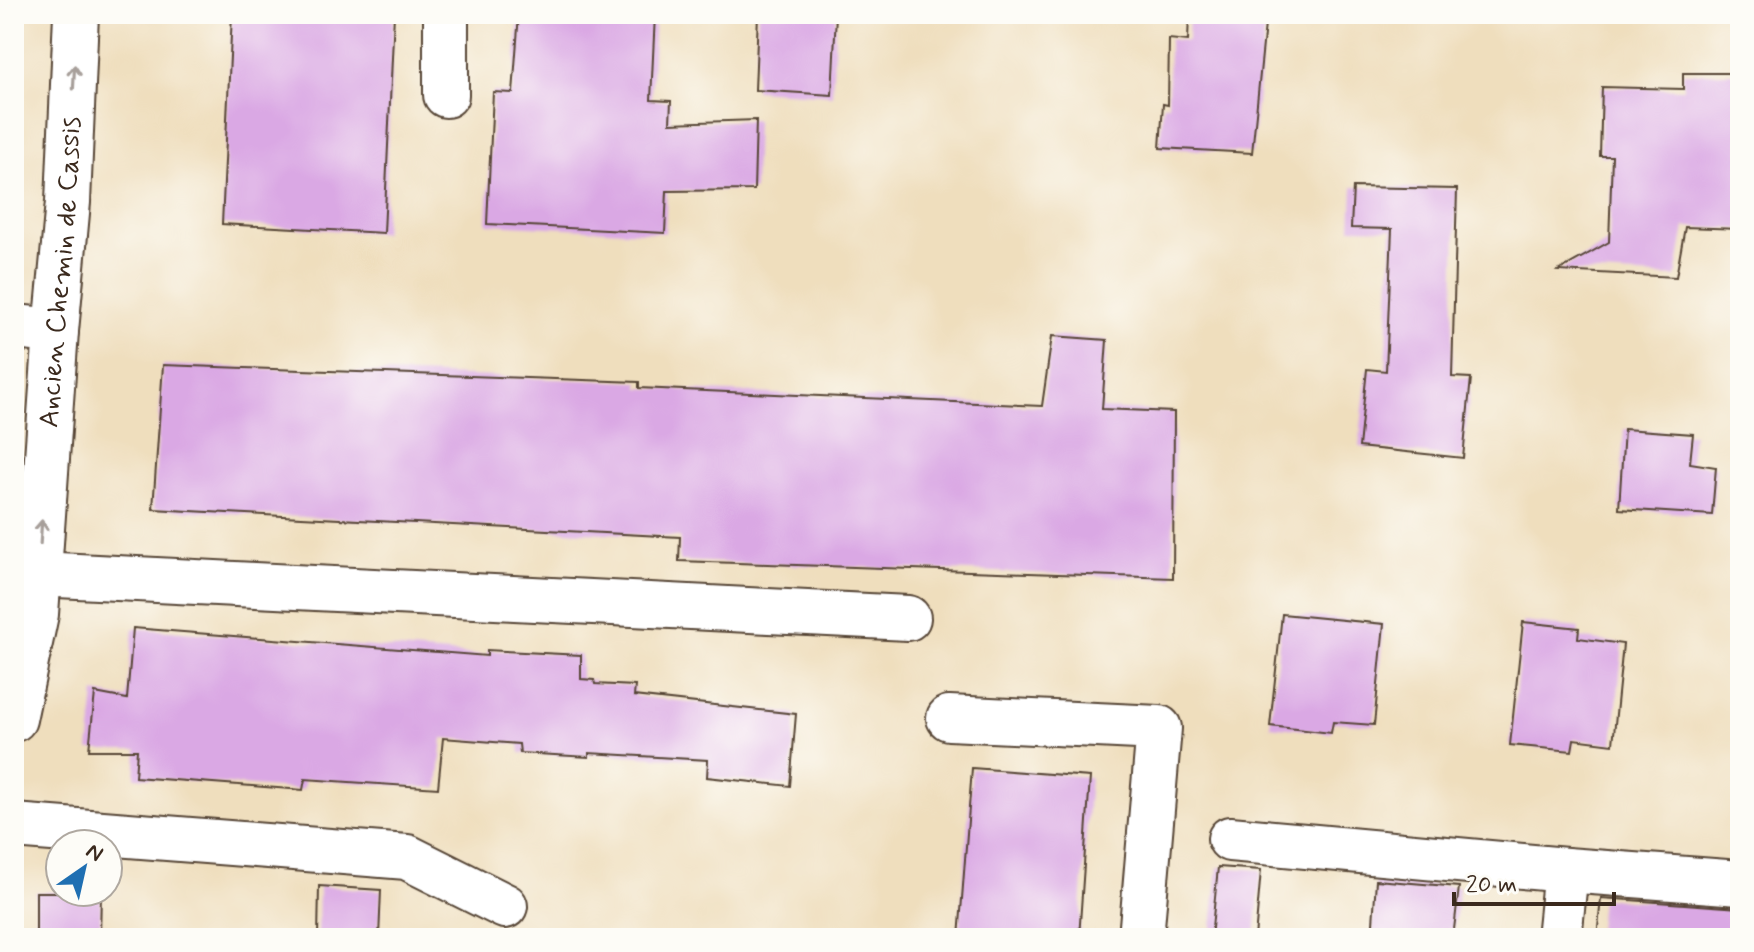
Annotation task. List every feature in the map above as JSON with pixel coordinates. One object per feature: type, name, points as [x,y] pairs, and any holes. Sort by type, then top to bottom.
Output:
[{"type":"street","name":"Ancien Chemin de Cassis","points":[[14,719],[36,614],[35,329],[68,202],[76,14]]},
{"type":"street","points":[[446,14],[446,95]]},
{"type":"street","points":[[38,574],[908,618]]},
{"type":"street","points":[[949,718],[1159,728],[1141,938]]},
{"type":"street","points":[[14,826],[407,857],[505,906]]},
{"type":"street","points":[[1230,839],[1740,883]]},
{"type":"street","points":[[1559,938],[1566,870]]},
{"type":"building","points":[[232,14],[394,14],[384,233],[222,224]]},
{"type":"building","points":[[519,14],[655,14],[651,100],[671,101],[670,123],[756,120],[754,190],[667,191],[665,233],[487,224],[493,92],[513,93]]},
{"type":"building","points":[[758,14],[836,14],[832,95],[755,90]]},
{"type":"building","points":[[1189,14],[1266,14],[1252,153],[1160,148],[1163,104],[1168,105],[1169,39],[1188,41]]},
{"type":"building","points":[[1683,73],[1740,73],[1740,229],[1685,227],[1676,277],[1558,271],[1609,242],[1612,156],[1600,156],[1602,87],[1683,89]]},
{"type":"building","points":[[1353,187],[1457,189],[1452,377],[1471,378],[1463,458],[1359,447],[1367,369],[1386,371],[1392,229],[1351,228]]},
{"type":"building","points":[[1052,336],[1107,340],[1102,409],[1174,412],[1173,578],[679,561],[680,537],[153,509],[163,365],[639,382],[639,388],[1042,406]]},
{"type":"building","points":[[1624,429],[1693,434],[1690,463],[1716,467],[1712,515],[1619,509]]},
{"type":"building","points":[[1282,614],[1384,624],[1374,725],[1333,722],[1331,733],[1270,726]]},
{"type":"building","points":[[1523,622],[1579,628],[1578,638],[1623,644],[1613,744],[1574,739],[1572,751],[1510,745]]},
{"type":"building","points":[[133,628],[487,656],[487,650],[581,655],[581,679],[594,680],[595,684],[635,686],[634,696],[796,714],[790,786],[707,777],[708,760],[589,753],[589,757],[520,753],[519,744],[443,738],[438,788],[305,779],[303,790],[135,777],[137,750],[89,750],[95,693],[127,699]]},
{"type":"building","points":[[972,768],[1090,777],[1079,938],[959,938]]},
{"type":"building","points":[[1218,867],[1261,870],[1255,938],[1211,938]]},
{"type":"building","points":[[1376,880],[1459,887],[1453,938],[1372,938]]},
{"type":"building","points":[[319,886],[381,890],[379,938],[318,938]]},
{"type":"building","points":[[36,892],[44,892],[44,908],[101,908],[100,938],[36,938]]},
{"type":"building","points":[[1601,898],[1740,908],[1740,938],[1597,938]]}]
